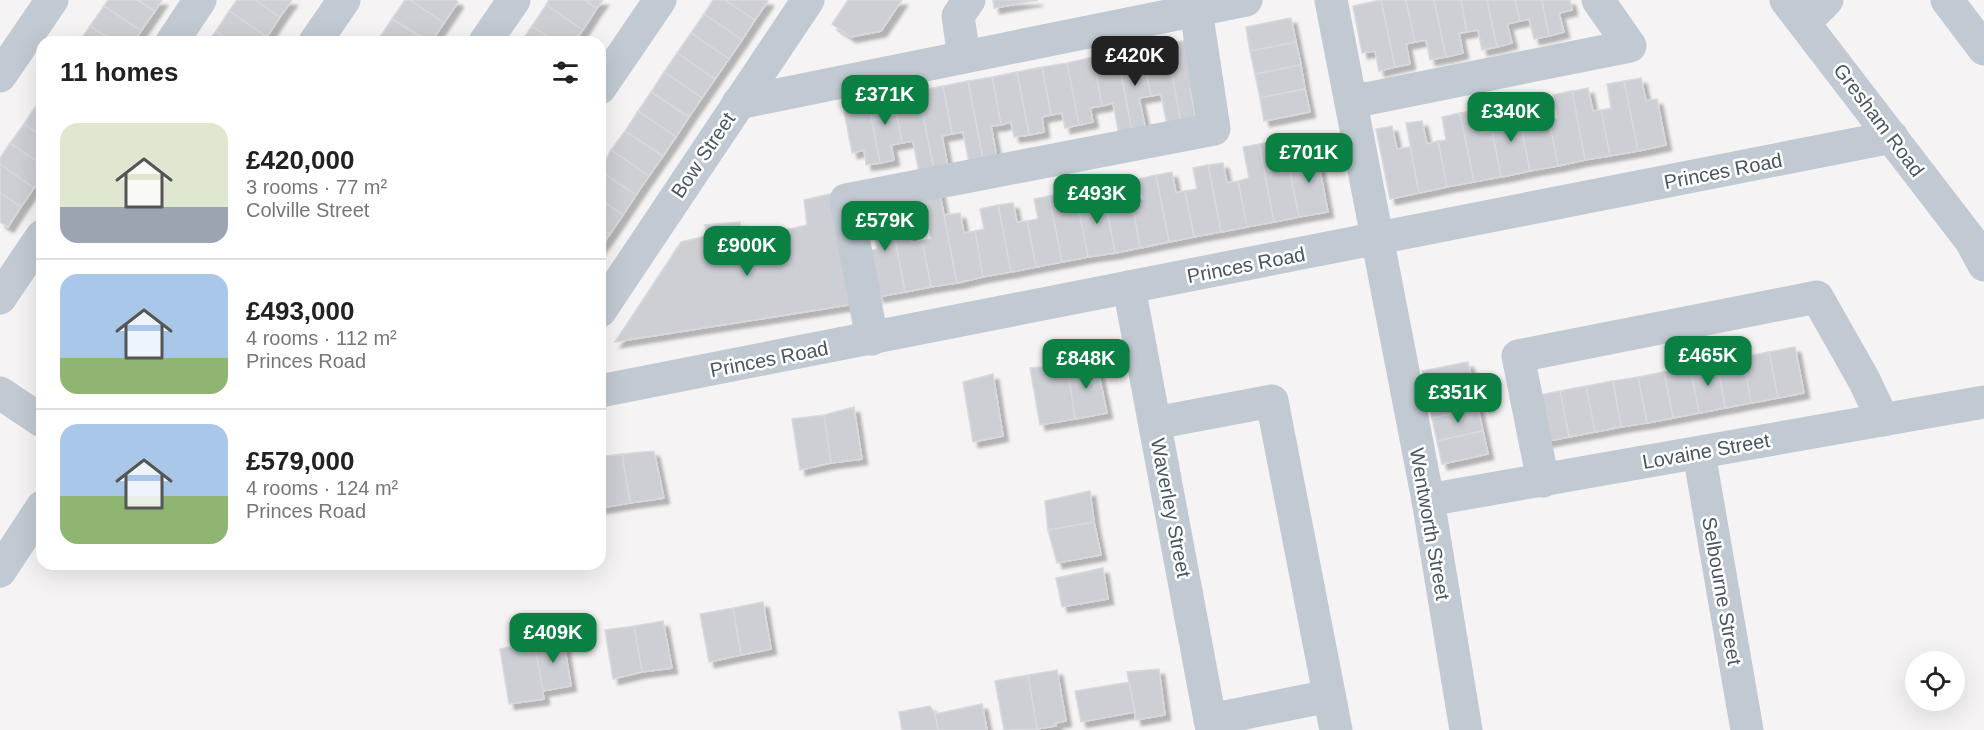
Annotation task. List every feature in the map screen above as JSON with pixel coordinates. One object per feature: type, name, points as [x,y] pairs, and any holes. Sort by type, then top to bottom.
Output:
[{"type":"street","points":[[0,76],[52,0]]},
{"type":"street","points":[[176,36],[200,0]]},
{"type":"street","points":[[319,36],[344,0]]},
{"type":"street","points":[[489,36],[514,0]]},
{"type":"street","points":[[606,79],[660,0]]},
{"type":"street","name":"Bow Street","points":[[606,302],[808,0]]},
{"type":"street","points":[[964,57],[958,16],[969,0]]},
{"type":"street","points":[[738,103],[1246,0]]},
{"type":"street","name":"Wentworth Street","points":[[1331,0],[1428,501],[1450,644],[1466,728]]},
{"type":"street","points":[[1351,102],[1630,46],[1598,0]]},
{"type":"street","points":[[1947,0],[1984,50]]},
{"type":"street","name":"Gresham Road","points":[[1806,7],[1892,137],[1980,245]]},
{"type":"street","points":[[872,339],[846,200],[1214,129],[1196,10]]},
{"type":"street","name":"Princes Road","points":[[606,390],[1892,137]]},
{"type":"street","points":[[0,298],[36,245]]},
{"type":"street","name":"Waverley Street","points":[[1129,287],[1211,725]]},
{"type":"street","points":[[1543,481],[1518,356],[1817,297],[1864,380],[1883,420]]},
{"type":"street","points":[[0,393],[36,417]]},
{"type":"street","points":[[1155,423],[1272,401],[1336,730]]},
{"type":"street","name":"Lovaine Street","points":[[1428,501],[1984,402]]},
{"type":"street","name":"Selbourne Street","points":[[1699,453],[1747,730]]},
{"type":"street","points":[[0,571],[36,516]]},
{"type":"street","points":[[1211,725],[1329,696]]},
{"type":"building","points":[[108,0],[137,0],[155,11],[141,31],[104,6]]},
{"type":"building","points":[[137,0],[162,0],[155,11]]},
{"type":"building","points":[[237,0],[255,0],[280,17],[266,36],[229,11]]},
{"type":"building","points":[[255,0],[292,0],[280,17]]},
{"type":"building","points":[[405,0],[410,0],[444,23],[435,36],[421,36],[392,19]]},
{"type":"building","points":[[410,0],[456,0],[458,2],[444,23]]},
{"type":"building","points":[[549,0],[585,0],[597,8],[583,30],[546,5]]},
{"type":"building","points":[[585,0],[603,0],[597,8]]},
{"type":"building","points":[[713,0],[725,0],[755,20],[742,40],[704,14]]},
{"type":"building","points":[[725,0],[767,0],[768,1],[755,20]]},
{"type":"building","points":[[848,0],[902,0],[881,31],[851,37],[832,24]]},
{"type":"building","points":[[993,0],[1038,0],[994,8]]},
{"type":"building","points":[[1381,0],[1395,67],[1379,71],[1375,51],[1362,53],[1353,6]]},
{"type":"building","points":[[1381,0],[1406,0],[1415,42],[1406,44],[1410,64],[1395,67]]},
{"type":"building","points":[[1406,0],[1434,0],[1446,57],[1430,60],[1426,40],[1415,42]]},
{"type":"building","points":[[1434,0],[1461,0],[1467,32],[1459,33],[1463,53],[1446,57]]},
{"type":"building","points":[[1461,0],[1487,0],[1497,47],[1482,50],[1478,30],[1467,32]]},
{"type":"building","points":[[1487,0],[1515,0],[1520,21],[1507,24],[1512,43],[1497,47]]},
{"type":"building","points":[[1515,0],[1542,0],[1549,36],[1534,39],[1529,19],[1520,21]]},
{"type":"building","points":[[1542,0],[1570,0],[1572,10],[1559,13],[1564,32],[1549,36]]},
{"type":"building","points":[[546,5],[583,30],[578,36],[546,36],[532,26]]},
{"type":"building","points":[[104,6],[141,31],[138,36],[106,36],[90,26]]},
{"type":"building","points":[[229,11],[266,36],[223,36],[216,31]]},
{"type":"building","points":[[704,14],[742,40],[729,59],[691,33]]},
{"type":"building","points":[[1291,18],[1296,42],[1250,51],[1246,27]]},
{"type":"building","points":[[392,19],[418,36],[381,36]]},
{"type":"building","points":[[90,26],[106,36],[83,36]]},
{"type":"building","points":[[532,26],[546,36],[525,36]]},
{"type":"building","points":[[216,31],[223,36],[212,36]]},
{"type":"building","points":[[691,33],[729,59],[715,79],[677,53]]},
{"type":"building","points":[[1193,39],[1202,86],[1190,89],[1197,126],[1182,128],[1166,44]]},
{"type":"building","points":[[1296,42],[1301,65],[1255,74],[1250,51]]},
{"type":"building","points":[[1166,44],[1182,128],[1168,131],[1161,94],[1151,96],[1141,48]]},
{"type":"building","points":[[1141,48],[1151,96],[1139,98],[1147,135],[1133,137],[1117,53]]},
{"type":"building","points":[[677,53],[715,79],[702,98],[664,72]]},
{"type":"building","points":[[1117,53],[1133,137],[1120,140],[1113,103],[1102,106],[1093,57]]},
{"type":"building","points":[[1093,57],[1102,106],[1090,108],[1093,122],[1079,125],[1067,63]]},
{"type":"building","points":[[1067,63],[1079,125],[1065,128],[1062,113],[1051,115],[1042,67]]},
{"type":"building","points":[[1301,65],[1305,89],[1260,98],[1255,74]]},
{"type":"building","points":[[1042,67],[1051,115],[1042,117],[1044,132],[1029,135],[1017,72]]},
{"type":"building","points":[[664,72],[702,98],[689,117],[651,92]]},
{"type":"building","points":[[1017,72],[1029,135],[1014,137],[1011,122],[1001,125],[992,77]]},
{"type":"building","points":[[992,77],[1001,125],[991,126],[998,163],[984,165],[968,81]]},
{"type":"building","points":[[1641,78],[1646,101],[1657,99],[1666,145],[1638,151],[1624,81]]},
{"type":"building","points":[[968,81],[984,165],[970,168],[963,132],[952,134],[943,86]]},
{"type":"building","points":[[1624,81],[1638,151],[1610,156],[1601,110],[1611,108],[1607,84]]},
{"type":"building","points":[[943,86],[952,134],[942,136],[949,172],[935,175],[918,91]]},
{"type":"building","points":[[1588,88],[1593,111],[1601,110],[1610,156],[1585,160],[1572,91]]},
{"type":"building","points":[[1305,89],[1310,112],[1264,121],[1260,98]]},
{"type":"building","points":[[918,91],[935,175],[920,178],[913,141],[902,143],[893,95]]},
{"type":"building","points":[[1572,91],[1585,160],[1558,166],[1549,120],[1558,118],[1553,95]]},
{"type":"building","points":[[651,92],[689,117],[676,137],[638,111]]},
{"type":"building","points":[[893,95],[902,143],[891,145],[894,160],[880,163],[868,100]]},
{"type":"building","points":[[1533,99],[1537,122],[1549,120],[1558,166],[1530,171],[1516,102]]},
{"type":"building","points":[[868,100],[880,163],[866,165],[864,150],[852,153],[843,105]]},
{"type":"building","points":[[1516,102],[1530,171],[1501,177],[1492,131],[1503,129],[1498,106]]},
{"type":"building","points":[[36,106],[36,132],[24,124]]},
{"type":"building","points":[[1476,110],[1481,133],[1492,131],[1501,177],[1474,182],[1460,113]]},
{"type":"building","points":[[638,111],[676,137],[663,156],[625,131]]},
{"type":"building","points":[[1460,113],[1474,182],[1447,187],[1438,141],[1446,140],[1442,117]]},
{"type":"building","points":[[1422,121],[1427,144],[1438,141],[1447,187],[1419,193],[1406,123]]},
{"type":"building","points":[[24,124],[36,132],[36,161],[10,143]]},
{"type":"building","points":[[1392,126],[1397,149],[1410,147],[1419,193],[1390,199],[1376,129]]},
{"type":"building","points":[[625,131],[663,156],[649,176],[611,150]]},
{"type":"building","points":[[1274,141],[1280,173],[1290,171],[1299,217],[1274,222],[1259,144]]},
{"type":"building","points":[[10,143],[36,161],[34,188],[0,164],[0,158]]},
{"type":"building","points":[[1259,144],[1274,222],[1247,227],[1238,181],[1249,178],[1243,147]]},
{"type":"building","points":[[1315,145],[1328,212],[1299,217],[1290,171],[1302,169],[1298,149]]},
{"type":"building","points":[[611,150],[649,176],[636,195],[606,175],[606,160]]},
{"type":"building","points":[[1223,163],[1227,183],[1238,181],[1247,227],[1221,232],[1208,165]]},
{"type":"building","points":[[0,164],[34,188],[21,207],[0,193]]},
{"type":"building","points":[[1208,165],[1221,232],[1194,237],[1185,191],[1197,189],[1193,168]]},
{"type":"building","points":[[1172,172],[1176,193],[1185,191],[1194,237],[1169,242],[1156,175]]},
{"type":"building","points":[[606,175],[636,195],[623,215],[606,203]]},
{"type":"building","points":[[1156,175],[1169,242],[1140,248],[1132,201],[1143,199],[1139,179]]},
{"type":"building","points":[[1118,183],[1122,203],[1132,201],[1140,248],[1115,253],[1102,185]]},
{"type":"building","points":[[1102,185],[1115,253],[1088,257],[1079,211],[1090,209],[1086,189]]},
{"type":"building","points":[[939,189],[957,283],[931,287],[922,241],[931,239],[922,193]]},
{"type":"building","points":[[0,193],[21,207],[8,227],[0,222]]},
{"type":"building","points":[[1065,193],[1069,213],[1079,211],[1088,257],[1062,262],[1049,196]]},
{"type":"building","points":[[830,194],[855,304],[615,342],[681,242],[707,236],[705,225],[740,222],[742,240],[807,225],[804,200]]},
{"type":"building","points":[[903,196],[912,243],[922,241],[931,287],[905,292],[887,199]]},
{"type":"building","points":[[1049,196],[1062,262],[1036,267],[1027,221],[1038,219],[1034,199]]},
{"type":"building","points":[[887,199],[905,292],[878,297],[869,251],[877,249],[868,202]]},
{"type":"building","points":[[606,203],[623,215],[610,234],[606,232]]},
{"type":"building","points":[[1013,203],[1017,222],[1027,221],[1036,267],[1011,272],[998,205]]},
{"type":"building","points":[[998,205],[1011,272],[983,277],[975,231],[984,229],[980,209]]},
{"type":"building","points":[[960,213],[964,233],[975,231],[983,277],[957,283],[944,215]]},
{"type":"building","points":[[1795,347],[1804,393],[1778,398],[1769,352]]},
{"type":"building","points":[[1769,352],[1778,398],[1751,403],[1743,357]]},
{"type":"building","points":[[1743,357],[1751,403],[1725,408],[1717,362]]},
{"type":"building","points":[[1096,361],[1107,413],[1075,419],[1067,365]]},
{"type":"building","points":[[1468,362],[1473,385],[1427,395],[1422,371]]},
{"type":"building","points":[[1717,362],[1725,408],[1699,413],[1690,367]]},
{"type":"building","points":[[1067,365],[1075,419],[1040,425],[1030,368]]},
{"type":"building","points":[[1690,367],[1699,413],[1673,418],[1664,372]]},
{"type":"building","points":[[1664,372],[1673,418],[1647,423],[1638,377]]},
{"type":"building","points":[[993,374],[1003,436],[973,442],[963,382]]},
{"type":"building","points":[[1638,377],[1647,423],[1621,427],[1613,381]]},
{"type":"building","points":[[1613,381],[1621,427],[1595,432],[1586,386]]},
{"type":"building","points":[[1473,385],[1478,408],[1432,418],[1427,395]]},
{"type":"building","points":[[1586,386],[1595,432],[1569,437],[1560,391]]},
{"type":"building","points":[[1560,391],[1569,437],[1543,442],[1534,396]]},
{"type":"building","points":[[854,407],[862,459],[831,463],[824,415]]},
{"type":"building","points":[[1478,408],[1483,431],[1437,441],[1432,418]]},
{"type":"building","points":[[824,415],[831,463],[800,470],[792,419]]},
{"type":"building","points":[[1483,431],[1488,454],[1442,464],[1437,441]]},
{"type":"building","points":[[654,451],[664,498],[630,503],[622,454]]},
{"type":"building","points":[[622,454],[630,503],[606,507],[606,456]]},
{"type":"building","points":[[1090,491],[1094,522],[1048,530],[1045,501]]},
{"type":"building","points":[[1094,522],[1101,555],[1057,563],[1048,530]]},
{"type":"building","points":[[1103,568],[1108,599],[1062,607],[1056,578]]},
{"type":"building","points":[[763,602],[771,649],[741,655],[733,608]]},
{"type":"building","points":[[733,608],[741,655],[709,662],[700,614]]},
{"type":"building","points":[[663,621],[672,668],[642,672],[634,626]]},
{"type":"building","points":[[634,626],[642,672],[613,679],[605,630]]},
{"type":"building","points":[[563,637],[571,686],[543,691],[534,641]]},
{"type":"building","points":[[534,641],[544,699],[509,704],[500,649]]},
{"type":"building","points":[[1159,669],[1165,715],[1136,720],[1127,672]]},
{"type":"building","points":[[1057,670],[1066,721],[1055,723],[1056,726],[1037,729],[1028,675]]},
{"type":"building","points":[[1028,675],[1037,729],[1004,730],[995,681]]},
{"type":"building","points":[[1129,682],[1135,712],[1081,722],[1075,691]]},
{"type":"building","points":[[982,704],[987,730],[938,730],[935,714]]},
{"type":"building","points":[[930,706],[935,714],[938,730],[902,730],[899,712]]}]
